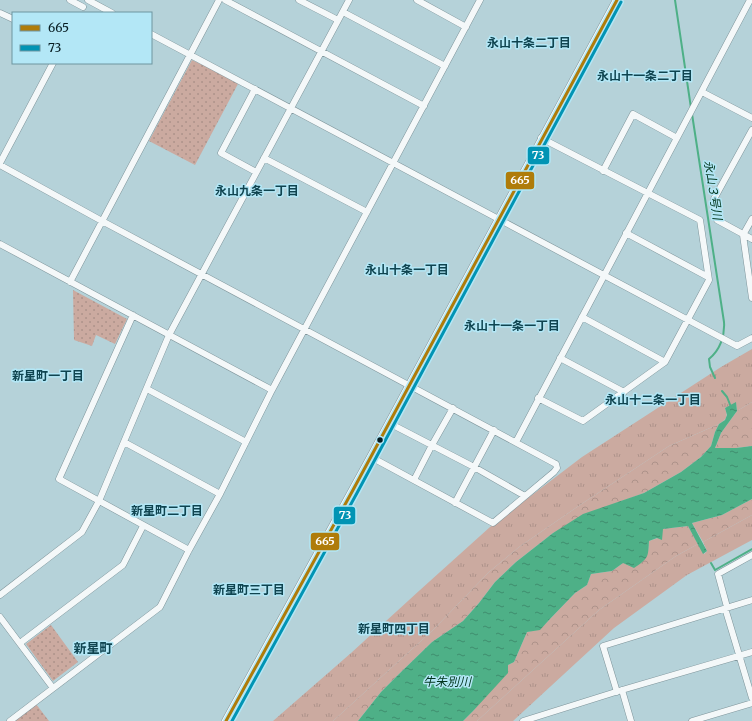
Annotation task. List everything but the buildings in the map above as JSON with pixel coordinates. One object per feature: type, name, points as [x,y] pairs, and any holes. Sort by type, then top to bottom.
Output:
[{"type":"main road","points":[[226,721],[255,666],[308,574],[541,138],[617,0]]},
{"type":"street","points":[[70,0],[82,10],[87,0],[110,12]]},
{"type":"street","points":[[70,282],[219,0]]},
{"type":"street","points":[[225,0],[424,106]]},
{"type":"street","points":[[299,0],[338,20]]},
{"type":"street","points":[[0,595],[82,532],[99,501],[169,335],[349,0]]},
{"type":"street","points":[[417,0],[466,27]]},
{"type":"street","points":[[10,721],[160,607],[220,494],[272,390],[480,0]]},
{"type":"street","points":[[516,442],[538,398],[751,0]]},
{"type":"street","points":[[342,12],[445,66]]},
{"type":"street","points":[[0,13],[12,19]]},
{"type":"street","points":[[152,35],[737,346],[752,338]]},
{"type":"street","points":[[52,64],[0,164],[102,221],[516,442],[554,463],[556,468],[554,472],[493,523],[371,457]]},
{"type":"street","points":[[255,89],[221,153],[256,172]]},
{"type":"street","points":[[702,92],[752,118]]},
{"type":"street","points":[[603,170],[633,114],[677,138]]},
{"type":"street","points":[[752,130],[714,200],[717,220],[752,239]]},
{"type":"street","points":[[538,398],[582,421],[666,362],[709,280],[700,220],[541,138]]},
{"type":"street","points":[[264,158],[367,212]]},
{"type":"street","points":[[752,219],[743,235],[752,298]]},
{"type":"street","points":[[626,233],[708,277]]},
{"type":"street","points":[[0,244],[272,390]]},
{"type":"street","points":[[132,315],[59,479],[189,550]]},
{"type":"street","points":[[582,317],[666,362]]},
{"type":"street","points":[[560,358],[624,392]]},
{"type":"street","points":[[147,389],[246,442]]},
{"type":"street","points":[[414,480],[453,408]]},
{"type":"street","points":[[389,423],[474,467],[525,496]]},
{"type":"street","points":[[455,503],[494,430]]},
{"type":"street","points":[[124,442],[220,494]]},
{"type":"street","points":[[20,644],[123,565],[143,526]]},
{"type":"street","points":[[752,555],[718,574],[726,608],[752,698]]},
{"type":"street","points":[[631,721],[604,646],[752,600]]},
{"type":"street","points":[[0,617],[53,688]]},
{"type":"street","points":[[523,721],[752,652]]},
{"type":"street","points":[[692,721],[752,703]]},
{"type":"green space","points":[[192,60],[239,82],[195,165],[149,141]]},
{"type":"green space","points":[[73,290],[127,319],[115,344],[96,335],[92,346],[74,340]]},
{"type":"green space","points":[[752,349],[752,402],[737,411],[736,403],[725,408],[726,418],[722,422],[669,446],[519,547],[489,572],[433,630],[333,721],[273,721],[351,653],[490,527],[582,457],[721,367]]},
{"type":"green space","points":[[752,402],[752,446],[715,448],[721,433],[737,411]]},
{"type":"green space","points":[[719,424],[711,446],[701,457],[681,472],[644,493],[614,504],[553,533],[516,562],[495,582],[463,621],[432,642],[381,692],[358,721],[333,721],[433,630],[489,572],[519,547],[669,446]]},
{"type":"green space","points":[[752,499],[752,515],[703,542],[692,523],[722,515]]},
{"type":"green space","points":[[752,515],[752,540],[687,575],[614,628],[513,721],[477,721],[599,610],[676,556],[698,544],[704,554],[707,551],[703,542]]},
{"type":"green space","points":[[688,526],[698,544],[676,556],[599,610],[477,721],[463,721],[474,710],[508,665],[514,662],[527,632],[540,629],[575,593],[587,585],[591,574],[612,571],[623,563],[648,552],[649,541],[658,538],[662,529]]},
{"type":"green space","points":[[51,625],[78,662],[53,681],[26,644]]},
{"type":"green space","points":[[36,704],[49,721],[14,721]]},
{"type":"water","name":"牛朱別川","points":[[736,402],[737,411],[721,433],[715,448],[752,446],[752,499],[722,515],[692,523],[707,551],[703,554],[688,526],[663,529],[662,540],[657,538],[649,541],[647,557],[643,562],[634,568],[623,563],[612,571],[591,574],[587,585],[575,593],[540,630],[527,632],[514,662],[508,665],[508,673],[463,721],[358,721],[381,692],[432,642],[463,621],[495,582],[516,562],[553,533],[583,514],[644,493],[681,472],[701,457],[711,446],[719,424],[725,420],[727,415],[725,408]]},
{"type":"waterway","name":"永山３号川","points":[[675,0],[691,108]]},
{"type":"waterway","name":"永山３号川","points":[[692,114],[724,322],[724,332],[719,347],[709,359],[710,367],[715,378]]},
{"type":"waterway","name":"永山３号川","points":[[722,391],[727,397],[731,407]]},
{"type":"waterway","points":[[711,563],[715,570],[752,549]]},
{"type":"transit line","name":"665","points":[[226,721],[353,490],[617,0]]},
{"type":"transit line","name":"73","points":[[232,721],[357,493],[621,2]]},
{"type":"district","name":"永山十条二丁目","points":[[529,43]]},
{"type":"district","name":"永山十一条二丁目","points":[[645,76]]},
{"type":"district","name":"永山九条一丁目","points":[[257,191]]},
{"type":"district","name":"永山十条一丁目","points":[[407,270]]},
{"type":"district","name":"永山十一条一丁目","points":[[512,326]]},
{"type":"district","name":"新星町一丁目","points":[[48,376]]},
{"type":"district","name":"永山十二条一丁目","points":[[653,400]]},
{"type":"district","name":"新星町二丁目","points":[[167,511]]},
{"type":"district","name":"新星町三丁目","points":[[249,590]]},
{"type":"district","name":"新星町四丁目","points":[[394,629]]},
{"type":"district","name":"新星町","points":[[93,648]]}]
